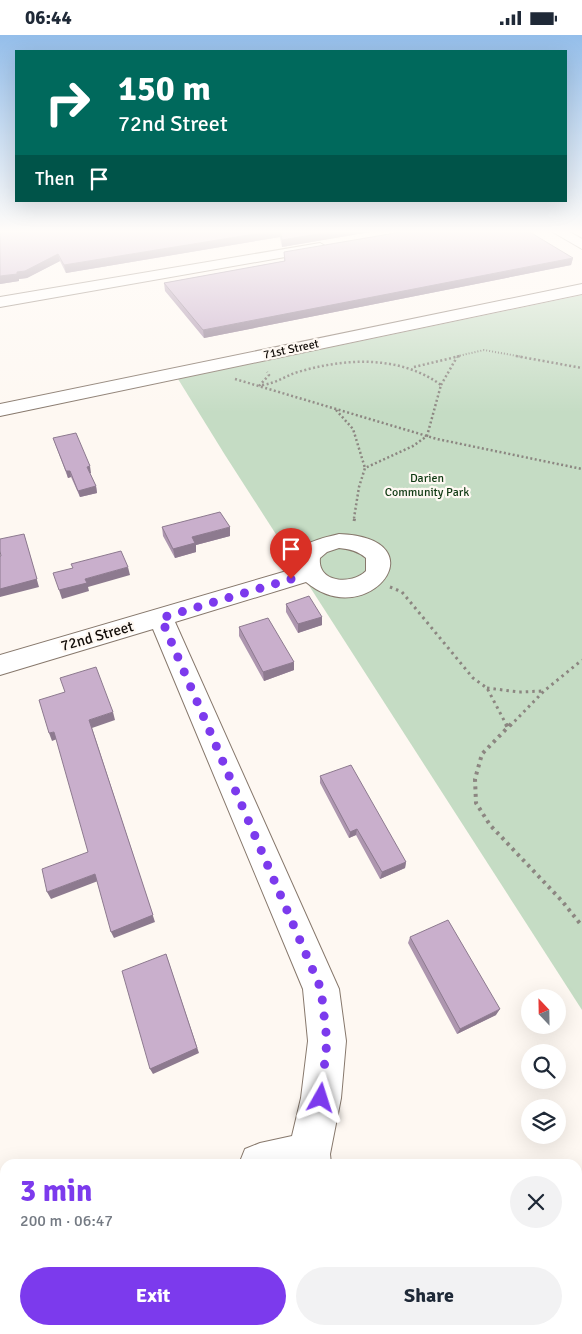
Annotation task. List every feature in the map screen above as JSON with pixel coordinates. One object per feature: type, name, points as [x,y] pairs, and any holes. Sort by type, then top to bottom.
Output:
[{"type":"street","points":[[0,302],[61,292]]},
{"type":"street","name":"71st Street","points":[[0,410],[569,292]]},
{"type":"street","points":[[350,541],[360,544],[376,555],[379,563],[378,571],[373,579],[358,586],[339,588],[327,586],[316,580],[310,573],[307,566],[308,558],[312,551],[328,542],[350,541]]},
{"type":"street","name":"72nd Street","points":[[0,665],[310,573]]},
{"type":"street","points":[[161,618],[321,989],[327,1041],[321,1098],[310,1159]]},
{"type":"path","points":[[259,386],[278,382],[295,373],[341,363],[371,362],[414,367],[484,350],[582,368]]},
{"type":"path","points":[[365,468],[413,446],[427,436],[442,385],[458,356]]},
{"type":"path","points":[[414,367],[442,385]]},
{"type":"path","points":[[259,386],[269,375],[265,368]]},
{"type":"path","points":[[231,374],[235,380],[284,392],[336,410],[427,436],[582,469]]},
{"type":"path","points":[[336,410],[353,429],[365,468],[359,487],[354,521]]},
{"type":"path","points":[[373,579],[402,592],[473,678],[487,688],[508,729]]},
{"type":"path","points":[[582,661],[544,691],[482,754],[475,779],[476,803],[490,825],[562,901],[582,926]]},
{"type":"path","points":[[487,688],[519,692],[544,691]]},
{"type":"green space","name":"Darien Community Park","points":[[582,295],[582,1010],[178,379]]},
{"type":"building","points":[[171,292],[400,292],[203,330]]},
{"type":"building","points":[[76,433],[90,466],[87,467],[96,486],[78,491],[70,471],[66,471],[53,438]]},
{"type":"building","points":[[220,512],[230,527],[192,537],[195,543],[173,549],[162,527]]},
{"type":"building","points":[[24,534],[37,579],[0,589],[0,539]]},
{"type":"building","points":[[121,551],[128,567],[85,579],[87,583],[59,590],[53,573],[73,568],[71,564]]},
{"type":"building","points":[[309,596],[322,617],[298,624],[286,604]]},
{"type":"building","points":[[268,618],[294,662],[263,672],[239,627]]},
{"type":"building","points":[[96,667],[113,712],[89,720],[153,915],[111,932],[95,874],[47,892],[42,869],[88,852],[54,732],[49,733],[39,700],[65,692],[60,678]]},
{"type":"building","points":[[351,765],[406,862],[382,872],[357,829],[350,832],[320,776]]},
{"type":"building","points":[[448,920],[500,1009],[460,1029],[410,937]]},
{"type":"building","points":[[166,954],[197,1048],[150,1069],[122,971]]},
{"type":"route","points":[[291,579],[161,618],[321,989],[327,1041],[321,1098]]}]
